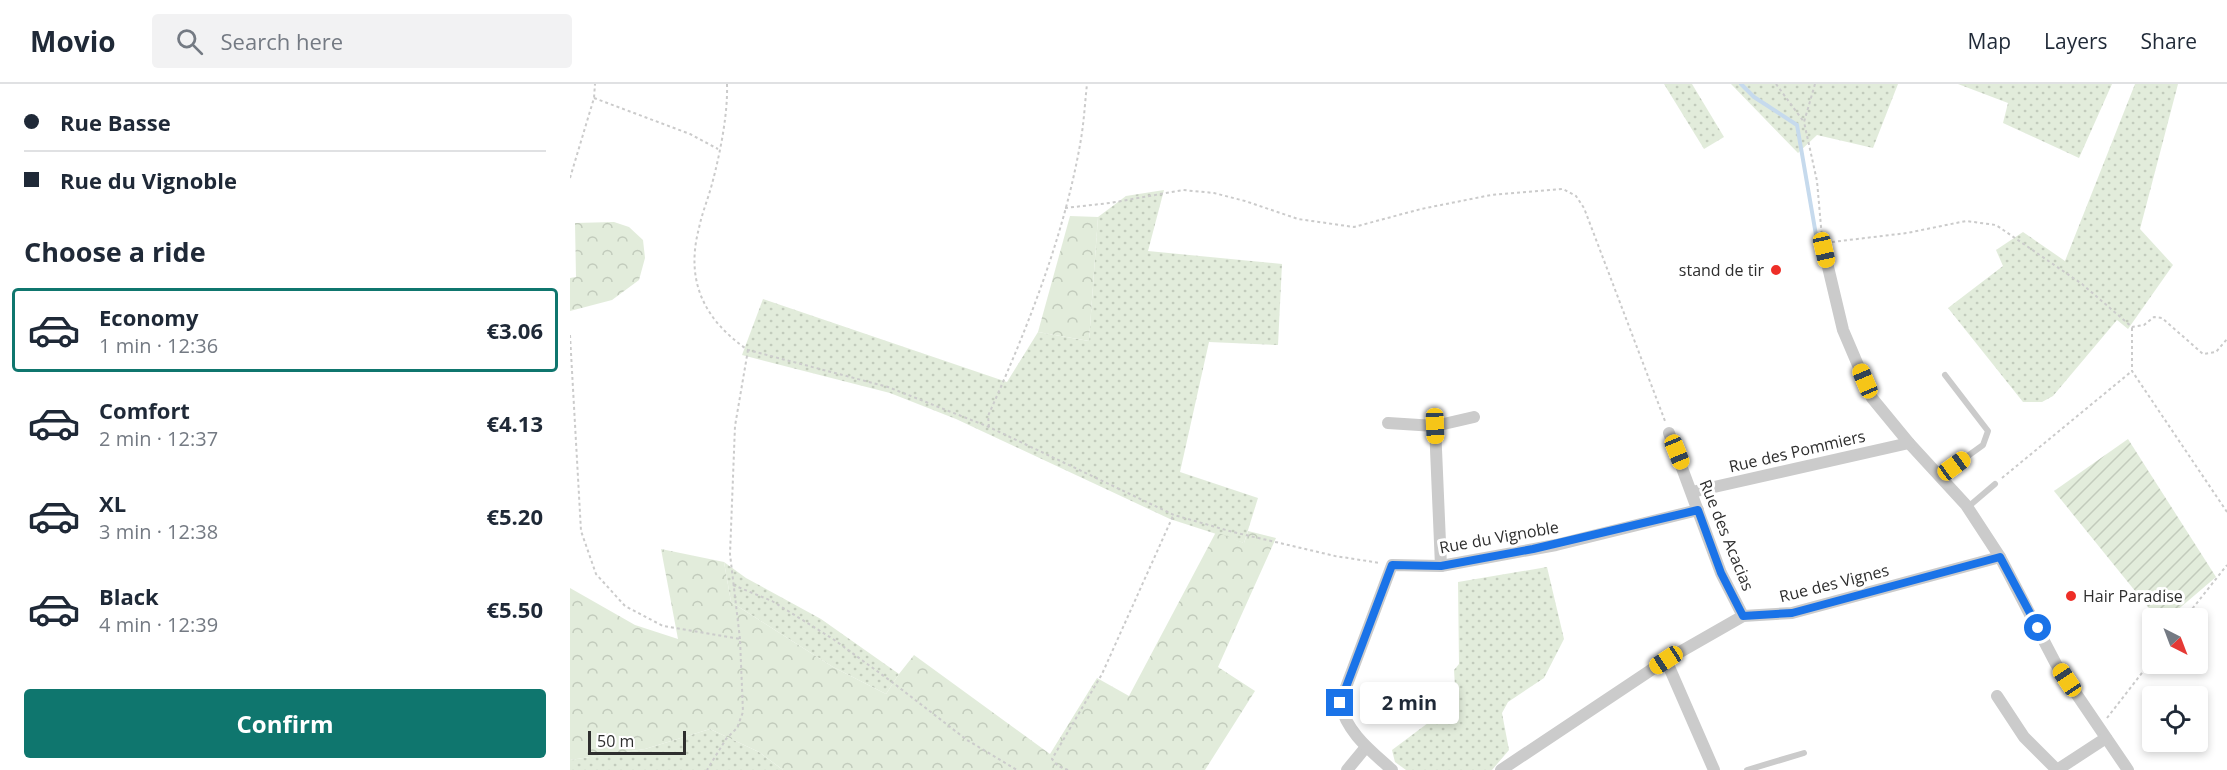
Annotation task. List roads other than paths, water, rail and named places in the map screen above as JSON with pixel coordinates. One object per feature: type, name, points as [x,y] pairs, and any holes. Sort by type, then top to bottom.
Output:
[{"type":"street","points":[[1824,250],[1843,330],[1872,398],[1967,507],[2000,557],[2056,664],[2128,770]]},
{"type":"street","points":[[1388,423],[1435,426],[1474,417]]},
{"type":"street","points":[[1435,426],[1441,566]]},
{"type":"street","name":"Rue des Acacias","points":[[1669,432],[1721,573],[1743,616]]},
{"type":"street","name":"Rue des Pommiers","points":[[1692,492],[1909,443]]},
{"type":"street","name":"Rue du Vignoble","points":[[1366,747],[1344,720],[1340,703],[1392,565],[1441,566],[1556,545],[1698,510]]},
{"type":"street","name":"Rue des Vignes","points":[[1501,770],[1666,660],[1743,616],[1792,613],[2000,557]]},
{"type":"street","points":[[1666,660],[1714,770]]},
{"type":"street","points":[[1997,696],[2024,737],[2057,770],[2103,733]]},
{"type":"street","points":[[1347,770],[1366,747],[1392,770]]},
{"type":"lane","points":[[1940,477],[1983,445],[1988,431],[1946,375]]},
{"type":"lane","points":[[1967,507],[1995,484]]},
{"type":"lane","points":[[1748,770],[1804,753]]},
{"type":"waterway","points":[[1741,84],[1754,97],[1797,125],[1816,235]]},
{"type":"place","name":"stand de tir","points":[[1776,270]]},
{"type":"place","name":"Hair Paradise","points":[[2071,596]]}]
